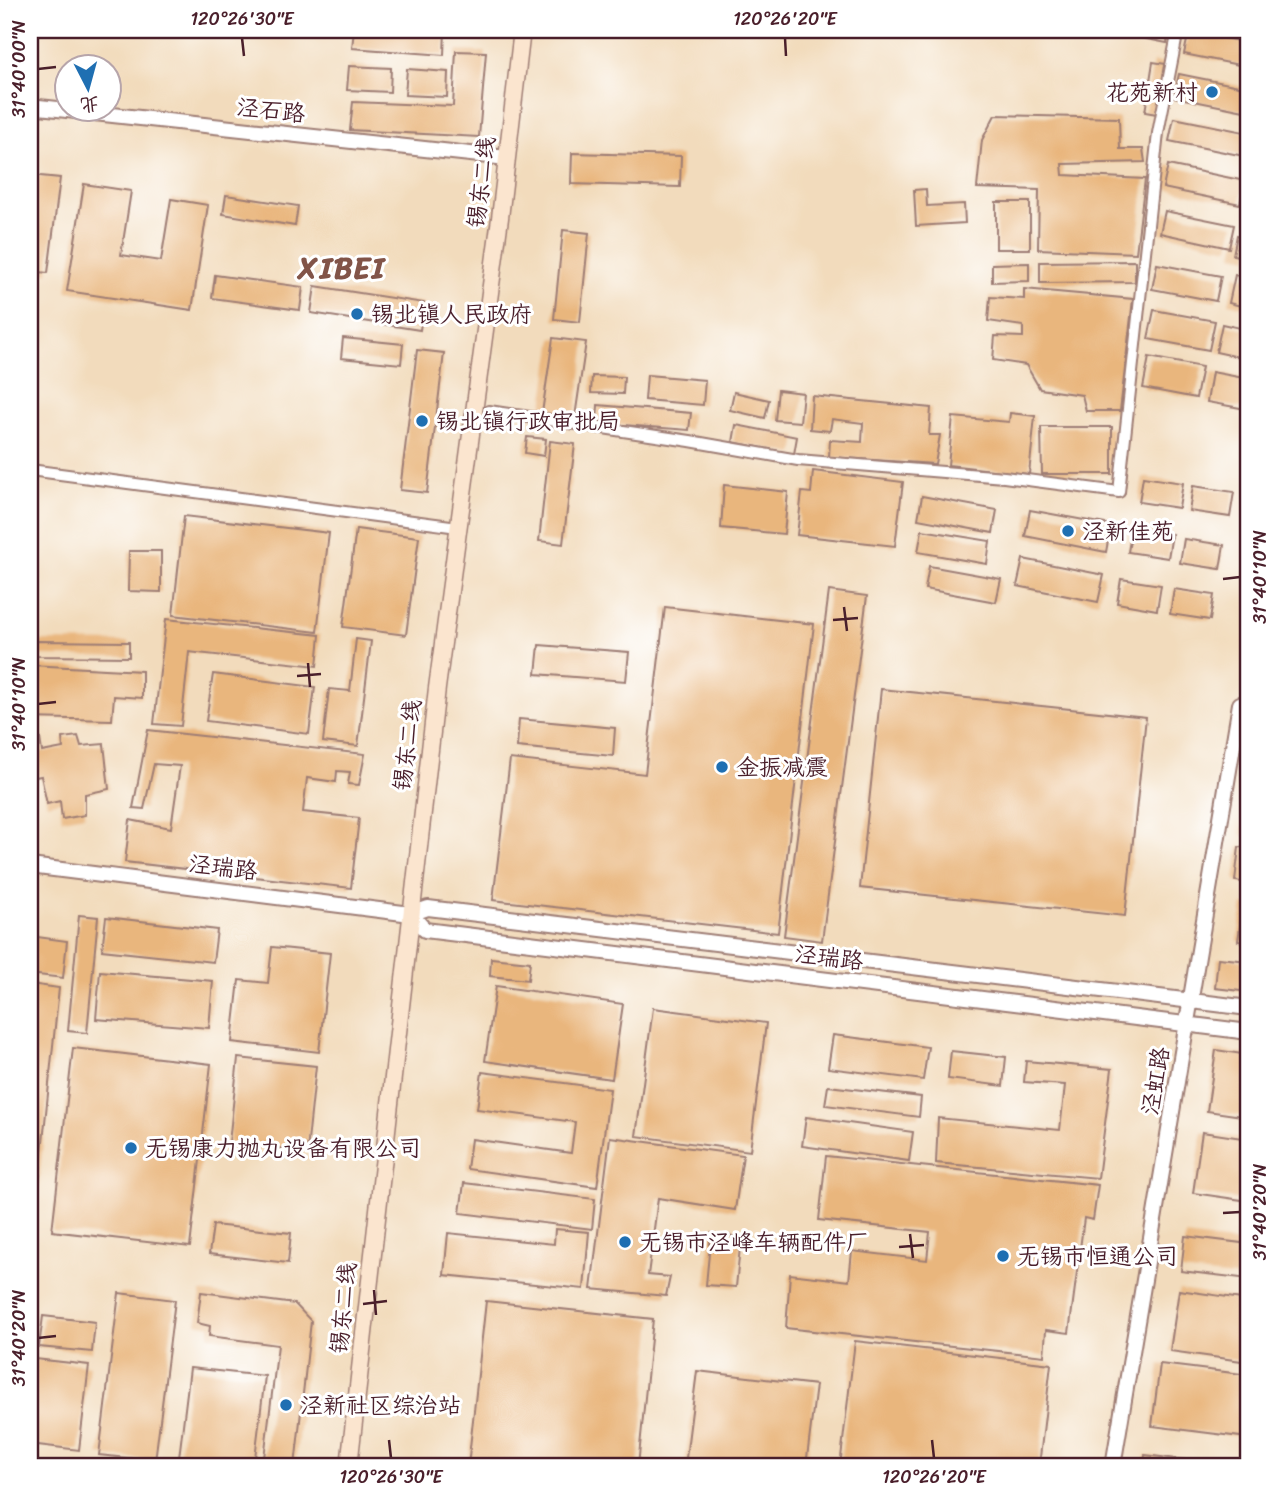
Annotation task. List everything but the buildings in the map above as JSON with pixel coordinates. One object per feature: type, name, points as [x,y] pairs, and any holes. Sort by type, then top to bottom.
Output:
[{"type":"main road","name":"锡东二线","points":[[349,1466],[411,914],[522,30]]},
{"type":"street","points":[[489,411],[798,460],[1004,477],[1119,492],[1158,133],[1178,30]]},
{"type":"street","name":"泾石路","points":[[30,106],[507,158]]},
{"type":"street","points":[[30,470],[458,527]]},
{"type":"street","name":"泾虹路","points":[[1113,1466],[1240,704]]},
{"type":"street","name":"泾瑞路","points":[[30,866],[411,914],[428,908],[1249,1008]]},
{"type":"street","name":"泾瑞路","points":[[411,914],[425,930],[1249,1032]]},
{"type":"place","name":"花苑新村","points":[[1212,92]]},
{"type":"place","name":"锡北镇人民政府","points":[[357,314]]},
{"type":"place","name":"锡北镇行政审批局","points":[[422,421]]},
{"type":"place","name":"泾新佳苑","points":[[1068,531]]},
{"type":"place","name":"金振减震","points":[[722,767]]},
{"type":"place","name":"无锡康力抛丸设备有限公司","points":[[131,1148]]},
{"type":"place","name":"无锡市泾峰车辆配件厂","points":[[625,1242]]},
{"type":"place","name":"无锡市恒通公司","points":[[1003,1256]]},
{"type":"place","name":"泾新社区综治站","points":[[286,1405]]},
{"type":"district","name":"XIBEI","points":[[342,268]]}]
